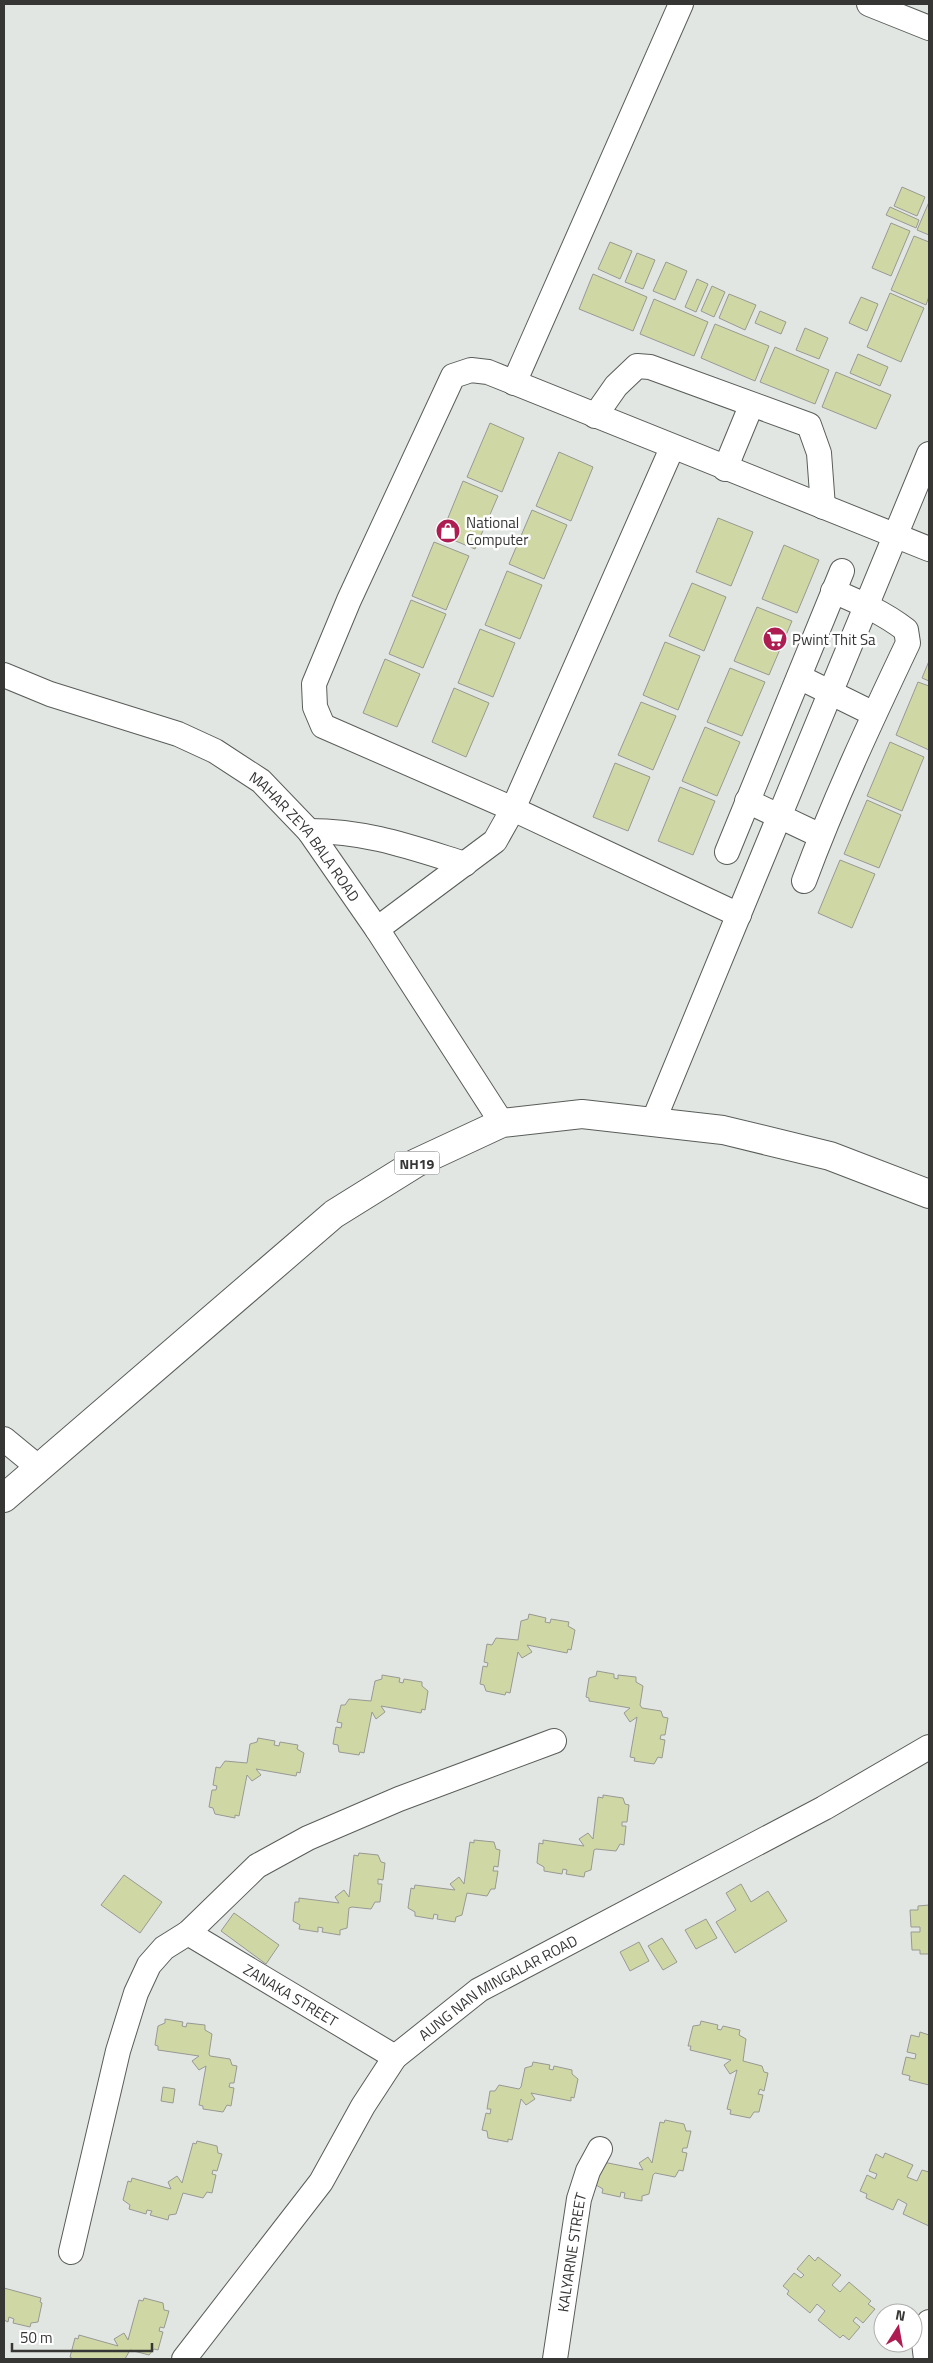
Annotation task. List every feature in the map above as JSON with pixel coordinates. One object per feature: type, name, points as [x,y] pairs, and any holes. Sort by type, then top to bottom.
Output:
[{"type":"highway","name":"NH19","points":[[4,1498],[334,1214],[416,1163],[502,1123],[582,1114],[723,1130],[830,1156],[929,1194]]},
{"type":"street","points":[[514,383],[681,4]]},
{"type":"street","points":[[869,4],[929,28]]},
{"type":"street","points":[[595,416],[616,386],[637,366],[650,367],[751,406],[808,425],[819,453],[823,507]]},
{"type":"street","points":[[739,914],[513,809],[323,726],[316,707],[314,684],[349,600],[452,376],[471,370],[488,372],[672,448],[896,535],[929,550]]},
{"type":"street","points":[[725,468],[751,406]]},
{"type":"street","points":[[376,929],[495,841],[513,809],[672,448]]},
{"type":"street","points":[[653,1122],[929,454]]},
{"type":"street","points":[[727,852],[837,581],[867,605],[906,630],[908,643],[874,714],[821,836],[804,881]]},
{"type":"street","name":"MAHAR ZEYA BALA ROAD","points":[[4,675],[50,694],[178,734],[215,751],[261,781],[309,831],[376,929],[502,1123]]},
{"type":"street","points":[[798,677],[874,714]]},
{"type":"street","points":[[747,802],[821,836]]},
{"type":"street","points":[[309,831],[337,831],[381,837],[465,864]]},
{"type":"street","points":[[4,1439],[38,1467]]},
{"type":"street","points":[[71,2252],[118,2051],[136,1993],[149,1965],[164,1948],[188,1933],[257,1866],[308,1838],[399,1799],[554,1741]]},
{"type":"street","name":"AUNG NAN MINGALAR ROAD","points":[[184,2359],[321,2182],[363,2106],[395,2057],[479,1990],[824,1808],[929,1747]]},
{"type":"street","name":"ZANAKA STREET","points":[[188,1933],[395,2057]]},
{"type":"street","name":"KALYARNE STREET","points":[[555,2359],[579,2199],[588,2171],[600,2149]]},
{"type":"street","points":[[926,2359],[924,2343],[929,2322]]},
{"type":"building","points":[[902,187],[925,197],[917,216],[894,206]]},
{"type":"building","points":[[929,202],[929,235],[917,230]]},
{"type":"building","points":[[890,207],[919,220],[916,228],[886,215]]},
{"type":"building","points":[[891,223],[910,231],[891,276],[872,268]]},
{"type":"building","points":[[914,236],[929,242],[929,296],[926,305],[891,290]]},
{"type":"building","points":[[610,242],[632,251],[620,279],[598,269]]},
{"type":"building","points":[[637,253],[655,260],[643,289],[625,282]]},
{"type":"building","points":[[666,262],[687,271],[675,300],[653,291]]},
{"type":"building","points":[[593,274],[647,297],[633,331],[579,309]]},
{"type":"building","points":[[697,279],[708,284],[696,312],[685,307]]},
{"type":"building","points":[[712,286],[725,292],[714,317],[701,311]]},
{"type":"building","points":[[890,293],[924,308],[901,362],[867,347]]},
{"type":"building","points":[[729,294],[756,305],[745,330],[719,318]]},
{"type":"building","points":[[861,297],[878,304],[867,331],[849,323]]},
{"type":"building","points":[[654,299],[708,322],[694,356],[640,334]]},
{"type":"building","points":[[760,311],[786,322],[781,334],[755,323]]},
{"type":"building","points":[[715,324],[769,346],[755,381],[701,358]]},
{"type":"building","points":[[805,328],[828,338],[819,359],[796,350]]},
{"type":"building","points":[[775,347],[829,370],[815,404],[760,382]]},
{"type":"building","points":[[858,354],[888,367],[880,386],[850,373]]},
{"type":"building","points":[[836,372],[891,395],[876,429],[822,407]]},
{"type":"building","points":[[490,423],[524,438],[502,492],[467,477]]},
{"type":"building","points":[[559,452],[593,467],[571,521],[536,506]]},
{"type":"building","points":[[463,481],[498,496],[475,549],[441,535]]},
{"type":"building","points":[[532,510],[567,525],[544,579],[509,564]]},
{"type":"building","points":[[718,518],[753,532],[731,586],[696,572]]},
{"type":"building","points":[[434,542],[469,556],[446,610],[412,596]]},
{"type":"building","points":[[784,545],[819,560],[797,613],[762,599]]},
{"type":"building","points":[[507,571],[542,585],[520,639],[485,625]]},
{"type":"building","points":[[692,583],[726,597],[704,651],[669,636]]},
{"type":"building","points":[[411,600],[446,614],[423,668],[389,654]]},
{"type":"building","points":[[757,607],[792,621],[769,675],[734,661]]},
{"type":"building","points":[[480,629],[515,643],[493,697],[458,683]]},
{"type":"building","points":[[665,642],[700,656],[678,710],[643,695]]},
{"type":"building","points":[[385,659],[420,674],[397,727],[363,713]]},
{"type":"building","points":[[929,661],[929,681],[922,678]]},
{"type":"building","points":[[730,668],[765,682],[742,736],[707,722]]},
{"type":"building","points":[[918,682],[929,686],[929,750],[896,735]]},
{"type":"building","points":[[454,688],[489,703],[466,757],[432,742]]},
{"type":"building","points":[[641,702],[676,716],[653,770],[618,755]]},
{"type":"building","points":[[705,727],[740,742],[717,796],[682,781]]},
{"type":"building","points":[[890,742],[924,757],[902,811],[867,796]]},
{"type":"building","points":[[615,763],[650,777],[628,831],[593,817]]},
{"type":"building","points":[[680,787],[715,801],[693,855],[658,841]]},
{"type":"building","points":[[867,800],[901,815],[879,868],[844,854]]},
{"type":"building","points":[[840,860],[875,874],[852,928],[818,913]]},
{"type":"building","points":[[529,1614],[546,1618],[545,1622],[550,1623],[551,1619],[569,1622],[568,1626],[575,1630],[571,1650],[568,1649],[567,1653],[527,1645],[532,1652],[522,1658],[518,1652],[510,1693],[506,1692],[505,1695],[486,1691],[484,1685],[480,1684],[483,1666],[487,1667],[488,1663],[484,1662],[487,1644],[492,1645],[496,1638],[518,1640],[521,1621],[528,1619]]},
{"type":"building","points":[[597,1671],[614,1674],[614,1678],[618,1679],[618,1675],[636,1677],[636,1682],[643,1686],[640,1705],[642,1708],[661,1711],[663,1717],[668,1718],[665,1735],[661,1735],[660,1739],[665,1740],[662,1758],[658,1757],[654,1764],[634,1761],[635,1758],[630,1757],[637,1717],[630,1722],[624,1713],[630,1708],[589,1701],[589,1698],[586,1697],[589,1678],[596,1676]]},
{"type":"building","points":[[382,1675],[400,1678],[399,1682],[403,1683],[404,1679],[422,1682],[422,1686],[428,1691],[425,1710],[422,1709],[421,1713],[381,1706],[385,1712],[376,1719],[372,1712],[364,1753],[360,1752],[359,1755],[339,1752],[338,1745],[333,1744],[336,1727],[341,1728],[342,1723],[337,1722],[341,1705],[345,1705],[349,1699],[371,1701],[375,1681],[382,1679]]},
{"type":"building","points":[[258,1738],[275,1741],[274,1745],[279,1746],[280,1742],[298,1745],[297,1749],[304,1753],[300,1773],[297,1772],[296,1776],[256,1769],[261,1775],[252,1781],[247,1775],[239,1816],[235,1815],[235,1818],[215,1814],[213,1808],[209,1807],[212,1790],[216,1790],[217,1786],[213,1785],[216,1767],[220,1768],[225,1761],[247,1763],[250,1744],[257,1742]]},
{"type":"building","points":[[603,1795],[623,1798],[625,1804],[629,1805],[627,1822],[622,1822],[622,1826],[626,1826],[624,1845],[620,1844],[616,1851],[594,1850],[591,1870],[585,1872],[584,1877],[566,1874],[567,1870],[563,1869],[562,1874],[544,1871],[544,1867],[537,1863],[539,1843],[543,1844],[543,1840],[584,1846],[579,1839],[588,1833],[593,1839],[598,1797],[603,1798]]},
{"type":"building","points":[[474,1840],[494,1842],[496,1849],[500,1850],[498,1867],[494,1866],[493,1871],[498,1871],[495,1889],[491,1889],[487,1896],[467,1893],[462,1915],[456,1917],[455,1922],[437,1919],[438,1915],[434,1914],[433,1919],[415,1916],[415,1912],[408,1908],[411,1888],[414,1889],[415,1885],[455,1890],[450,1884],[459,1877],[464,1884],[470,1842],[474,1843]]},
{"type":"building","points":[[359,1853],[378,1855],[381,1862],[385,1863],[383,1880],[378,1879],[378,1884],[382,1884],[380,1902],[375,1902],[371,1909],[349,1908],[347,1928],[340,1930],[340,1935],[322,1932],[323,1928],[318,1927],[318,1932],[299,1929],[300,1925],[293,1921],[295,1902],[299,1902],[299,1898],[339,1903],[335,1897],[344,1890],[349,1897],[354,1855],[358,1856]]},
{"type":"building","points":[[124,1875],[162,1902],[140,1933],[101,1905]]},
{"type":"building","points":[[741,1884],[751,1902],[768,1891],[787,1921],[735,1953],[716,1922],[736,1910],[726,1893]]},
{"type":"building","points":[[929,1905],[929,1954],[920,1954],[920,1950],[912,1950],[911,1932],[920,1932],[920,1927],[911,1927],[910,1910],[918,1910],[918,1906]]},
{"type":"building","points":[[234,1913],[279,1945],[266,1964],[221,1931]]},
{"type":"building","points":[[706,1919],[717,1938],[696,1949],[685,1930]]},
{"type":"building","points":[[662,1938],[677,1962],[663,1970],[648,1946]]},
{"type":"building","points":[[639,1942],[649,1961],[630,1971],[620,1952]]},
{"type":"building","points":[[165,2019],[183,2022],[182,2026],[186,2027],[187,2023],[205,2025],[205,2030],[212,2034],[210,2056],[230,2059],[232,2065],[237,2066],[234,2083],[230,2083],[229,2087],[234,2088],[231,2106],[227,2105],[223,2112],[203,2109],[203,2106],[199,2105],[206,2066],[199,2070],[192,2061],[199,2056],[158,2050],[158,2046],[155,2045],[158,2026],[165,2023]]},
{"type":"building","points":[[701,2021],[718,2025],[717,2029],[721,2030],[723,2026],[740,2030],[739,2035],[746,2039],[743,2061],[762,2066],[764,2072],[768,2073],[764,2091],[760,2089],[758,2094],[763,2095],[759,2112],[754,2112],[750,2118],[730,2114],[731,2110],[727,2109],[737,2070],[730,2074],[724,2065],[731,2060],[690,2050],[691,2046],[688,2046],[693,2026],[700,2025]]},
{"type":"building","points":[[920,2032],[929,2035],[929,2085],[909,2080],[910,2076],[902,2074],[906,2057],[915,2059],[916,2054],[907,2052],[911,2035],[919,2037]]},
{"type":"building","points":[[533,2062],[550,2065],[549,2069],[553,2070],[554,2066],[572,2070],[572,2074],[578,2079],[574,2098],[571,2097],[571,2101],[531,2093],[535,2099],[526,2105],[521,2099],[512,2140],[508,2139],[508,2142],[488,2138],[487,2131],[482,2130],[486,2113],[490,2114],[491,2109],[487,2109],[490,2091],[495,2091],[499,2085],[519,2089],[525,2068],[532,2066]]},
{"type":"building","points":[[163,2087],[175,2089],[173,2103],[161,2101]]},
{"type":"building","points":[[665,2120],[684,2124],[686,2131],[691,2131],[687,2148],[683,2148],[682,2152],[687,2153],[683,2171],[679,2170],[675,2177],[655,2173],[649,2194],[642,2196],[642,2201],[624,2198],[625,2193],[621,2192],[620,2197],[602,2193],[603,2189],[596,2185],[603,2162],[643,2170],[639,2163],[648,2157],[652,2163],[660,2122],[664,2123]]},
{"type":"building","points":[[197,2141],[217,2146],[218,2153],[222,2154],[217,2171],[213,2170],[212,2174],[216,2175],[212,2193],[207,2192],[203,2198],[183,2193],[176,2214],[169,2215],[168,2220],[150,2215],[152,2211],[147,2210],[146,2214],[129,2209],[130,2205],[123,2200],[128,2181],[131,2182],[132,2178],[171,2189],[168,2182],[177,2176],[182,2183],[193,2143],[196,2144]]},
{"type":"building","points":[[885,2153],[913,2165],[907,2177],[917,2181],[922,2170],[929,2172],[929,2226],[903,2214],[907,2204],[898,2199],[893,2210],[866,2198],[867,2194],[860,2191],[867,2175],[875,2179],[877,2174],[869,2171],[876,2154],[883,2158]]},
{"type":"building","points":[[809,2255],[815,2261],[818,2257],[841,2275],[832,2285],[840,2292],[849,2282],[871,2301],[868,2304],[873,2308],[873,2311],[863,2323],[856,2317],[853,2321],[860,2327],[849,2340],[843,2335],[840,2338],[818,2320],[825,2311],[817,2304],[810,2313],[787,2294],[789,2291],[783,2286],[794,2273],[801,2278],[804,2275],[797,2269]]},
{"type":"building","points":[[4,2288],[41,2298],[40,2302],[42,2303],[38,2322],[31,2323],[30,2327],[13,2323],[14,2319],[9,2317],[8,2322],[4,2320]]},
{"type":"building","points":[[144,2298],[163,2303],[164,2310],[169,2311],[164,2328],[160,2327],[159,2331],[163,2332],[158,2350],[154,2349],[149,2355],[130,2350],[125,2359],[73,2359],[70,2357],[75,2338],[78,2339],[79,2335],[118,2346],[114,2339],[124,2333],[128,2340],[139,2300],[143,2301]]},
{"type":"place","name":"National Computer","points":[[448,531]]},
{"type":"place","name":"Pwint Thit Sa","points":[[775,639]]}]
